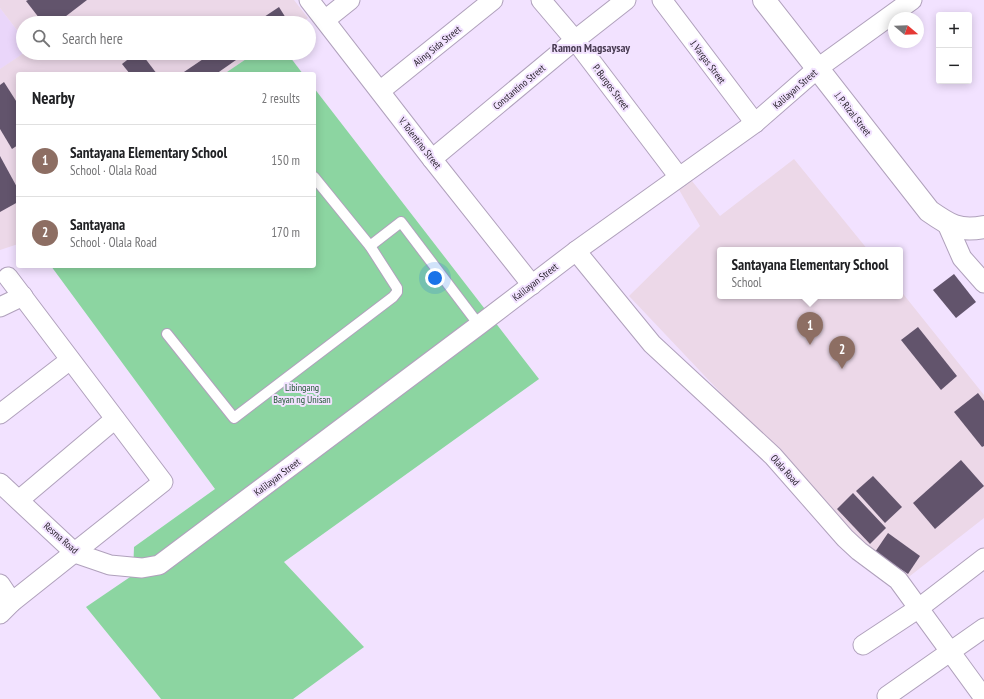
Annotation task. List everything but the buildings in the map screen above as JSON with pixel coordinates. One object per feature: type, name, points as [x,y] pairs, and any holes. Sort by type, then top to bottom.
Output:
[{"type":"main road","name":"J. P. Rizal Street","points":[[764,0],[929,211],[947,224]]},
{"type":"main road","points":[[947,224],[960,228],[972,229],[984,227]]},
{"type":"street","name":"V. Tolentino Street","points":[[310,0],[432,159],[532,285]]},
{"type":"street","points":[[325,20],[350,0]]},
{"type":"street","name":"Aling Sida Street","points":[[380,91],[494,0]]},
{"type":"street","name":"P. Burgos Street","points":[[541,0],[575,40],[679,176]]},
{"type":"street","name":"Constantino Street","points":[[432,159],[575,40],[626,0]]},
{"type":"street","name":"J. Vargas Street","points":[[662,0],[755,123]]},
{"type":"street","name":"Kalilayan Street","points":[[159,565],[532,285],[576,250],[755,123],[818,68],[912,0]]},
{"type":"street","points":[[947,224],[962,258],[984,284]]},
{"type":"street","name":"Olala Road","points":[[576,250],[652,344],[773,456],[845,538],[859,551],[898,580],[984,698]]},
{"type":"street","points":[[0,584],[6,608],[163,482],[70,360],[24,296],[8,277]]},
{"type":"street","points":[[0,307],[24,296]]},
{"type":"street","points":[[0,414],[70,360]]},
{"type":"street","points":[[19,500],[115,419]]},
{"type":"street","name":"Resma Road","points":[[0,483],[75,553],[110,565],[142,568],[159,565]]},
{"type":"street","points":[[863,645],[919,608],[984,558]]},
{"type":"street","points":[[887,696],[984,628]]},
{"type":"lane","points":[[167,334],[234,418],[393,297],[397,292],[397,288],[370,246],[316,179]]},
{"type":"lane","points":[[370,246],[401,222],[479,325]]},
{"type":"shaded area","points":[[0,0],[294,0],[306,16],[16,16],[16,29],[0,8]]},
{"type":"shaded area","points":[[0,8],[16,29],[16,58],[0,69]]},
{"type":"shaded area","points":[[16,58],[16,60],[245,60],[227,72],[16,72],[16,245],[0,250],[0,69]]},
{"type":"shaded area","points":[[794,159],[866,247],[717,247],[717,299],[903,299],[903,294],[984,395],[984,518],[901,583],[629,296],[700,226],[678,188],[692,181],[720,216]]},
{"type":"green space","points":[[245,60],[292,60],[301,72],[227,72]]},
{"type":"green space","name":"Libingang Bayan ng Unisan","points":[[316,91],[539,379],[284,562],[364,647],[293,699],[161,699],[86,607],[133,575],[134,547],[215,489],[52,268],[316,268]]},
{"type":"place","name":"Santayana Elementary School","points":[[810,345]]},
{"type":"place","name":"Santayana","points":[[842,369]]},
{"type":"district","name":"Ramon Magsaysay","points":[[591,47]]}]
